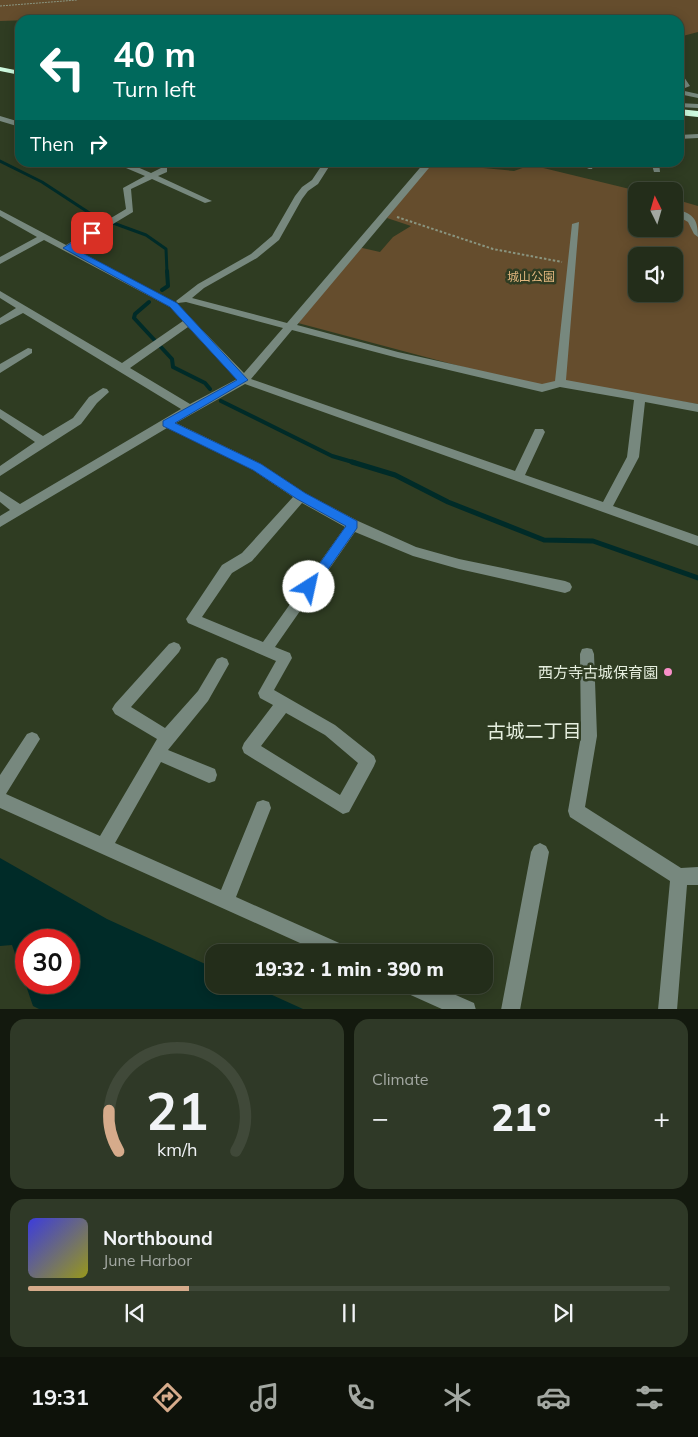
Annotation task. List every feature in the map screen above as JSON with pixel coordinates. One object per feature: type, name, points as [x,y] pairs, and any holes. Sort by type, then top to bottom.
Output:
[{"type":"highway","points":[[0,69],[15,72]]},
{"type":"highway","points":[[684,113],[698,114]]},
{"type":"street","points":[[684,93],[698,96]]},
{"type":"street","points":[[684,105],[698,106]]},
{"type":"street","points":[[0,118],[15,122]]},
{"type":"street","points":[[684,137],[698,136]]},
{"type":"street","points":[[135,167],[208,201]]},
{"type":"street","points":[[173,305],[186,299],[201,286],[254,256],[276,238],[298,198],[305,189],[315,182],[325,167]]},
{"type":"street","points":[[0,522],[190,409],[244,380],[426,167]]},
{"type":"street","points":[[67,248],[130,210],[127,188],[164,170]]},
{"type":"street","points":[[0,212],[173,305],[244,380],[698,541]]},
{"type":"street","points":[[683,216],[692,220],[698,234]]},
{"type":"street","points":[[560,383],[576,224]]},
{"type":"street","points":[[0,261],[45,236]]},
{"type":"street","points":[[0,294],[190,409]]},
{"type":"street","points":[[186,299],[398,356],[542,388],[560,383],[698,408]]},
{"type":"street","points":[[0,322],[24,308]]},
{"type":"street","points":[[122,368],[189,322]]},
{"type":"street","points":[[0,369],[28,351]]},
{"type":"street","points":[[0,472],[77,421],[93,400],[103,392]]},
{"type":"street","points":[[606,508],[632,457],[640,397]]},
{"type":"street","points":[[0,412],[43,442]]},
{"type":"street","points":[[167,423],[257,467],[301,496],[353,525],[412,551],[459,564],[565,587]]},
{"type":"street","points":[[518,477],[539,432]]},
{"type":"street","points":[[0,496],[20,510]]},
{"type":"street","points":[[284,703],[250,748],[343,806],[368,761],[330,730],[284,703],[264,693],[285,658],[193,619],[227,569],[247,557],[301,496]]},
{"type":"street","points":[[264,650],[353,525]]},
{"type":"street","points":[[167,737],[120,709],[174,648]]},
{"type":"street","points":[[588,654],[589,736],[576,811],[680,877],[698,876]]},
{"type":"street","points":[[104,846],[167,737],[202,696],[222,664]]},
{"type":"street","points":[[0,789],[32,739]]},
{"type":"street","points":[[158,753],[209,775]]},
{"type":"street","points":[[0,800],[322,944]]},
{"type":"street","points":[[226,900],[263,808]]},
{"type":"street","points":[[510,1009],[540,852]]},
{"type":"street","points":[[667,1009],[680,877]]},
{"type":"street","points":[[431,994],[465,1009]]},
{"type":"path","points":[[0,6],[77,0]]},
{"type":"path","points":[[386,214],[428,226],[472,243],[517,254],[572,263]]},
{"type":"green space","points":[[0,0],[698,0],[698,32],[684,36],[684,15],[15,15],[15,21],[0,21]]},
{"type":"green space","name":"城山公園","points":[[427,167],[472,167],[514,171],[525,167],[539,167],[628,189],[628,238],[682,238],[683,202],[698,206],[698,404],[560,383],[542,388],[298,323],[358,247],[380,252],[393,237],[411,226],[387,218]]},
{"type":"water","points":[[0,858],[107,919],[205,964],[205,994],[270,994],[303,1009],[39,1009],[33,1006],[29,994],[80,994],[80,929],[15,929],[15,954],[12,945],[0,946]]},
{"type":"waterway","points":[[0,161],[42,182],[94,216],[146,235],[166,249],[167,272]]},
{"type":"waterway","points":[[162,290],[168,286],[167,271]]},
{"type":"waterway","points":[[149,302],[135,314],[134,318],[172,359],[173,367],[205,383],[210,389]]},
{"type":"waterway","points":[[221,401],[332,456],[356,463]]},
{"type":"waterway","points":[[352,462],[395,475],[448,502],[544,540],[593,541],[698,578]]},
{"type":"place","name":"西方寺古城保育園","points":[[668,672]]},
{"type":"district","name":"古城二丁目","points":[[534,731]]},
{"type":"route","points":[[92,233],[67,248],[173,305],[244,380],[167,423],[257,467],[301,496],[353,525],[309,587]]}]
